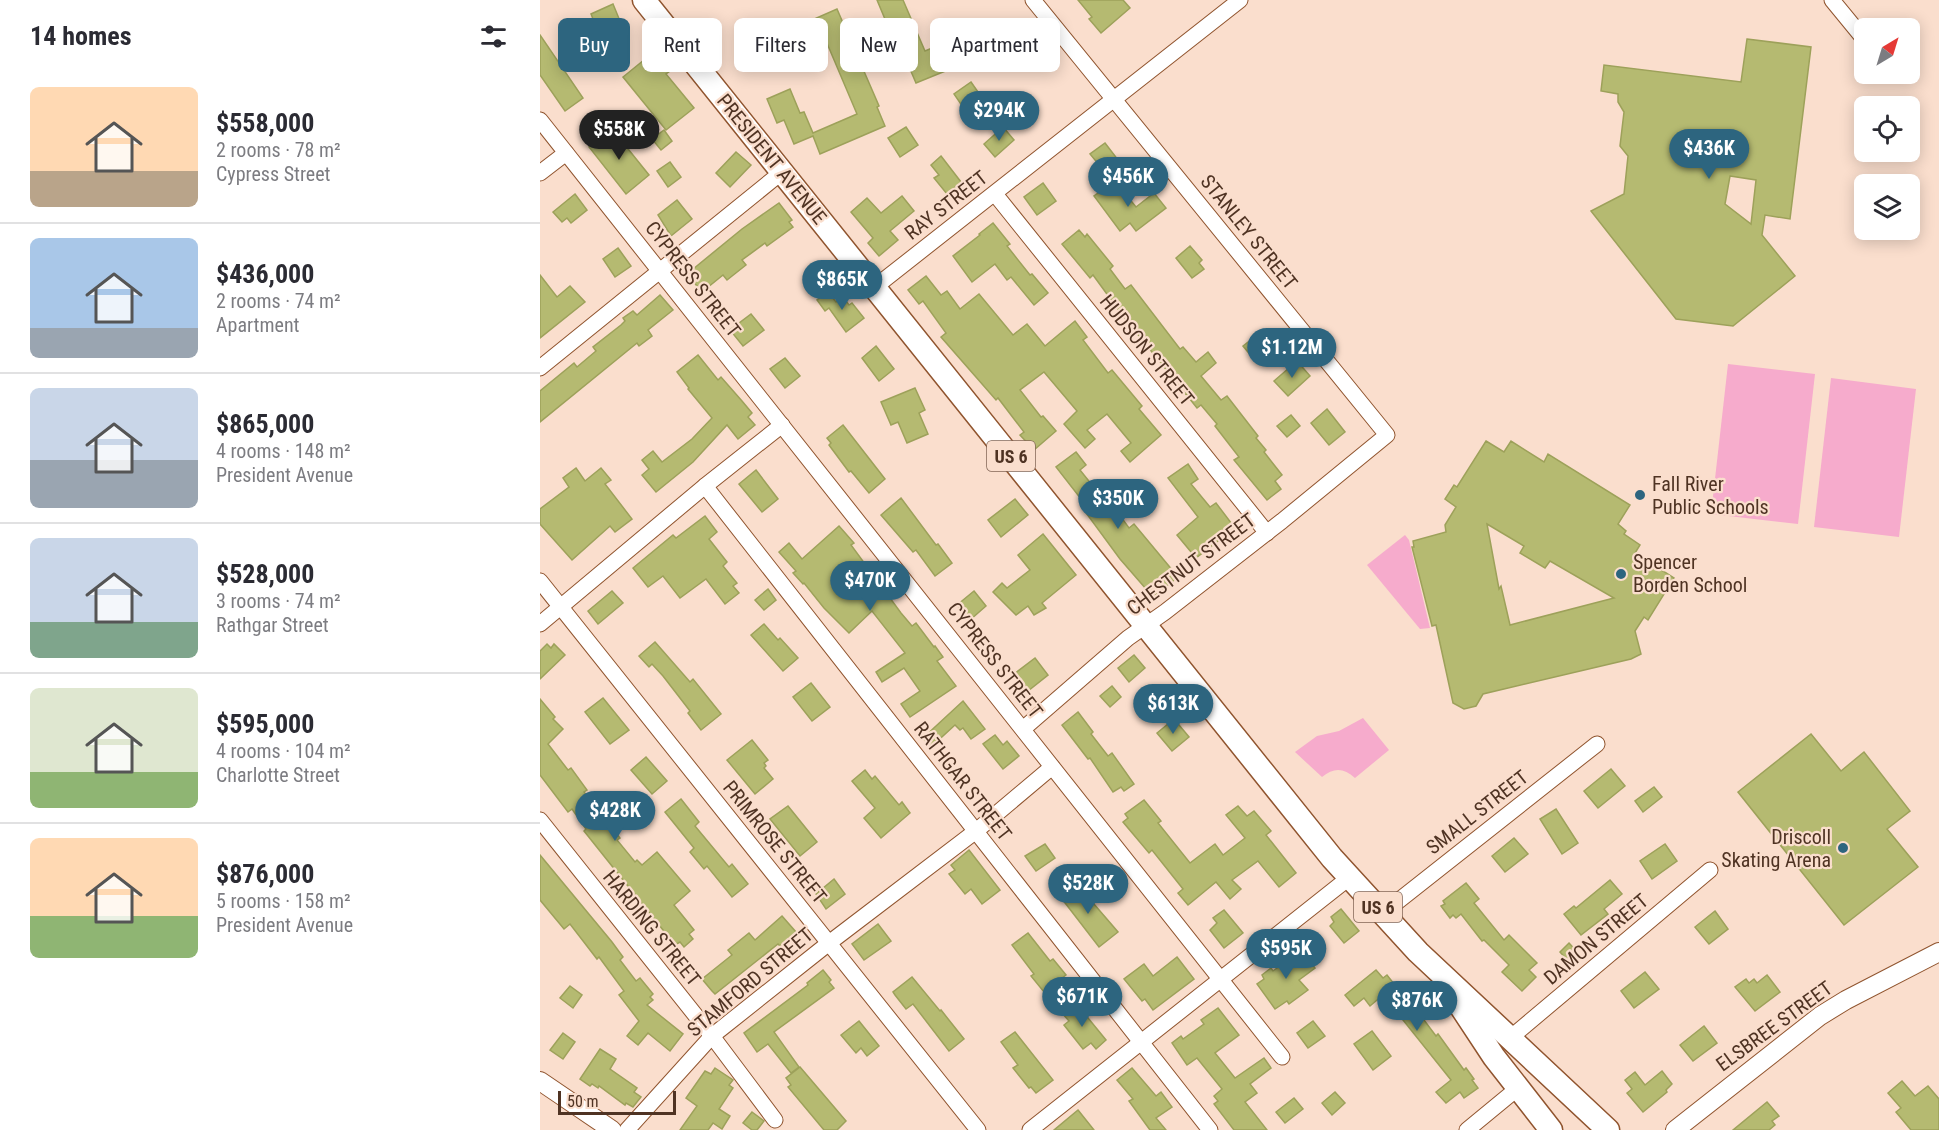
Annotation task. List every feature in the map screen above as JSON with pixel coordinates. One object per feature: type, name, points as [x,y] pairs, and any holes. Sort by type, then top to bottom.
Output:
[{"type":"main road","name":"PRESIDENT AVENUE","points":[[645,0],[1332,858],[1437,970],[1608,1130]]},
{"type":"main road","points":[[1437,970],[1494,1058],[1551,1130]]},
{"type":"street","name":"STANLEY STREET","points":[[1033,0],[1388,435]]},
{"type":"street","name":"RAY STREET","points":[[875,287],[1240,0]]},
{"type":"street","points":[[1832,0],[1854,27]]},
{"type":"street","name":"CYPRESS STREET","points":[[540,120],[1282,1057]]},
{"type":"street","points":[[540,173],[566,153]]},
{"type":"street","points":[[540,368],[782,172]]},
{"type":"street","name":"HUDSON STREET","points":[[995,194],[1267,533]]},
{"type":"street","points":[[540,624],[782,425]]},
{"type":"street","name":"CHESTNUT STREET","points":[[1023,729],[1128,638],[1267,533],[1388,435]]},
{"type":"street","name":"RATHGAR STREET","points":[[705,486],[1210,1130]]},
{"type":"street","name":"PRIMROSE STREET","points":[[540,581],[978,1130]]},
{"type":"street","name":"SMALL STREET","points":[[1383,913],[1597,744]]},
{"type":"street","name":"STAMFORD STREET","points":[[627,1130],[712,1036],[976,831],[1052,767]]},
{"type":"street","name":"HARDING STREET","points":[[540,820],[712,1036],[775,1120]]},
{"type":"street","name":"DAMON STREET","points":[[1509,1039],[1710,870]]},
{"type":"street","points":[[1030,1130],[1350,878]]},
{"type":"street","name":"ELSBREE STREET","points":[[1675,1130],[1820,1016],[1939,952]]},
{"type":"street","points":[[540,1081],[612,1130]]},
{"type":"street","points":[[1467,1130],[1518,1088]]},
{"type":"shaded area","points":[[1728,364],[1815,374],[1798,524],[1711,514]]},
{"type":"shaded area","points":[[1831,378],[1916,389],[1899,537],[1814,527]]},
{"type":"shaded area","points":[[1405,535],[1409,540],[1430,628],[1420,629],[1367,565]]},
{"type":"shaded area","points":[[1363,718],[1389,750],[1355,778],[1339,770],[1322,777],[1295,752],[1317,736],[1339,731]]},
{"type":"building","points":[[877,0],[903,0],[911,18],[885,18]]},
{"type":"building","points":[[1078,0],[1123,0],[1130,8],[1101,33],[1089,19],[1092,17]]},
{"type":"building","points":[[613,4],[619,18],[593,18],[591,14]]},
{"type":"building","points":[[837,9],[841,18],[840,72],[864,72],[885,126],[820,154],[813,136],[794,144],[784,120],[777,123],[767,99],[790,89],[800,113],[804,112],[813,133],[857,114],[828,46],[828,18],[816,18]]},
{"type":"building","points":[[540,35],[558,61],[558,72],[565,72],[583,98],[565,111],[540,75]]},
{"type":"building","points":[[918,35],[925,51],[930,49],[930,72],[943,72],[916,83],[911,72],[918,72]]},
{"type":"building","points":[[1747,39],[1811,47],[1790,219],[1765,215],[1762,235],[1795,276],[1733,326],[1676,319],[1591,211],[1624,194],[1628,156],[1620,146],[1624,112],[1618,102],[1618,94],[1601,91],[1604,65],[1741,82]],"holes":[[[1730,176],[1756,180],[1751,224],[1725,204]]]},
{"type":"building","points":[[642,62],[642,72],[669,72],[666,74],[694,108],[666,130],[623,77]]},
{"type":"building","points":[[971,82],[985,102],[967,113],[954,94]]},
{"type":"building","points":[[906,127],[918,145],[900,157],[888,138]]},
{"type":"building","points":[[1003,127],[1014,140],[995,157],[984,144]]},
{"type":"building","points":[[612,129],[649,175],[626,194],[589,147]]},
{"type":"building","points":[[664,130],[672,141],[661,150],[652,139]]},
{"type":"building","points":[[1105,143],[1122,165],[1108,176],[1090,154]]},
{"type":"building","points":[[736,152],[751,165],[730,187],[716,173]]},
{"type":"building","points":[[941,156],[961,182],[947,194],[934,178],[939,175],[931,165]]},
{"type":"building","points":[[670,162],[681,177],[668,187],[657,171]]},
{"type":"building","points":[[1115,181],[1136,207],[1154,193],[1166,208],[1136,231],[1130,223],[1120,231],[1094,196]]},
{"type":"building","points":[[1043,183],[1056,201],[1037,215],[1024,197]]},
{"type":"building","points":[[575,194],[587,210],[571,223],[567,218],[562,222],[553,212]]},
{"type":"building","points":[[902,196],[914,211],[890,231],[898,240],[879,256],[868,243],[873,238],[851,212],[867,198],[881,213]]},
{"type":"building","points":[[677,200],[692,219],[671,236],[658,215]]},
{"type":"building","points":[[779,203],[792,220],[789,222],[793,227],[767,246],[765,243],[742,260],[746,265],[727,280],[723,275],[702,292],[687,274],[742,229]]},
{"type":"building","points":[[993,223],[1010,244],[1007,246],[1048,293],[1034,305],[1011,277],[1007,280],[995,264],[972,282],[953,256]]},
{"type":"building","points":[[1079,230],[1085,237],[1087,234],[1113,266],[1110,269],[1125,289],[1131,285],[1180,349],[1183,347],[1196,362],[1208,352],[1216,363],[1201,376],[1221,400],[1227,396],[1258,436],[1256,438],[1266,450],[1264,452],[1282,475],[1275,481],[1281,489],[1267,500],[1234,460],[1239,457],[1215,426],[1217,424],[1201,405],[1197,408],[1093,275],[1090,278],[1062,244]]},
{"type":"building","points":[[1190,246],[1202,260],[1199,263],[1204,269],[1192,278],[1176,258]]},
{"type":"building","points":[[618,248],[631,266],[615,277],[603,259]]},
{"type":"building","points":[[540,275],[557,297],[570,286],[585,302],[540,338]]},
{"type":"building","points":[[926,276],[941,295],[947,291],[960,309],[979,294],[1013,335],[1027,324],[1045,346],[1075,321],[1087,337],[1083,340],[1108,373],[1112,370],[1142,406],[1139,409],[1161,435],[1130,462],[1121,451],[1131,443],[1107,414],[1087,430],[1095,439],[1085,448],[1064,424],[1077,411],[1044,372],[1020,390],[1041,417],[1043,416],[1056,431],[1034,450],[1020,435],[1024,432],[998,398],[996,400],[941,337],[946,333],[923,301],[919,304],[908,290]]},
{"type":"building","points":[[828,292],[836,302],[843,297],[849,305],[852,303],[864,318],[846,332],[829,308],[825,311],[817,300]]},
{"type":"building","points":[[660,295],[673,310],[648,330],[652,336],[639,346],[637,343],[540,422],[540,391],[574,363],[577,367],[596,351],[593,347],[621,325],[625,321],[623,318],[633,311],[637,315]]},
{"type":"building","points":[[751,314],[764,330],[743,346],[730,330]]},
{"type":"building","points":[[1262,331],[1271,342],[1252,357],[1243,346]]},
{"type":"building","points":[[876,346],[894,369],[879,381],[862,358]]},
{"type":"building","points":[[698,355],[718,380],[721,377],[752,413],[748,417],[755,425],[738,439],[727,425],[693,462],[656,492],[642,475],[649,469],[642,460],[653,451],[662,462],[692,439],[712,418],[677,372]]},
{"type":"building","points":[[785,358],[800,376],[785,388],[770,369]]},
{"type":"building","points":[[1297,361],[1310,376],[1288,396],[1274,381]]},
{"type":"building","points":[[915,388],[925,410],[919,413],[928,434],[907,443],[898,422],[891,425],[881,402]]},
{"type":"building","points":[[1327,409],[1345,432],[1329,445],[1311,423]]},
{"type":"building","points":[[1291,415],[1300,426],[1287,437],[1277,426]]},
{"type":"building","points":[[843,425],[885,479],[869,493],[851,471],[849,472],[829,445],[831,443],[827,438]]},
{"type":"building","name":"Spencer Borden School","points":[[1486,441],[1504,452],[1511,441],[1544,462],[1548,454],[1630,505],[1618,524],[1626,531],[1624,534],[1640,545],[1635,553],[1674,578],[1648,620],[1644,617],[1635,631],[1641,654],[1631,659],[1483,694],[1476,706],[1464,709],[1453,703],[1436,625],[1432,626],[1412,547],[1414,547],[1413,541],[1446,532],[1445,525],[1456,507],[1445,499],[1454,485],[1457,487]],"holes":[[[1487,524],[1524,546],[1520,553],[1545,568],[1550,561],[1614,598],[1510,625],[1501,586],[1499,589]]]},
{"type":"building","points":[[1076,452],[1086,465],[1080,470],[1096,490],[1102,484],[1117,503],[1113,506],[1129,528],[1134,524],[1178,577],[1153,597],[1120,559],[1081,506],[1085,504],[1056,467]]},
{"type":"building","points":[[1188,464],[1198,479],[1191,484],[1210,507],[1216,503],[1235,528],[1196,558],[1177,535],[1198,517],[1168,478]]},
{"type":"building","points":[[576,468],[585,481],[601,468],[611,480],[605,484],[632,519],[615,532],[610,526],[572,560],[540,524],[540,509],[569,487],[563,478]]},
{"type":"building","points":[[756,470],[778,499],[762,512],[739,484]]},
{"type":"building","points":[[901,498],[952,563],[935,576],[916,550],[913,552],[881,515]]},
{"type":"building","points":[[1015,499],[1028,515],[1001,537],[988,520]]},
{"type":"building","points":[[705,516],[717,532],[709,539],[727,562],[723,566],[737,583],[733,586],[739,593],[725,604],[706,579],[680,598],[663,576],[648,587],[633,568],[673,535],[676,538]]},
{"type":"building","points":[[839,526],[854,543],[851,545],[901,613],[912,626],[916,623],[935,646],[943,657],[937,661],[956,686],[910,717],[901,704],[920,691],[904,668],[882,682],[876,672],[905,653],[872,611],[849,633],[793,573],[796,571],[779,552],[789,543],[802,559]]},
{"type":"building","points":[[1043,534],[1076,575],[1042,603],[1046,608],[1034,615],[1028,606],[1016,615],[993,592],[1002,583],[1007,588],[1030,570],[1018,555]]},
{"type":"building","points":[[768,589],[776,600],[764,610],[755,600]]},
{"type":"building","points":[[612,591],[623,603],[598,624],[588,611]]},
{"type":"building","points":[[974,591],[986,606],[970,620],[957,605]]},
{"type":"building","points":[[764,624],[798,658],[783,671],[751,635]]},
{"type":"building","points":[[655,642],[690,682],[693,679],[721,714],[701,730],[688,713],[690,711],[663,676],[652,664],[649,667],[639,656]]},
{"type":"building","points":[[547,644],[551,648],[554,644],[565,655],[540,679],[540,651]]},
{"type":"building","points":[[1134,655],[1145,668],[1129,682],[1118,668]]},
{"type":"building","points":[[1035,658],[1048,675],[1028,691],[1014,674]]},
{"type":"building","points":[[811,683],[830,707],[812,721],[793,697]]},
{"type":"building","points":[[1112,686],[1121,697],[1110,707],[1100,696]]},
{"type":"building","points":[[603,698],[629,730],[610,744],[585,712]]},
{"type":"building","points":[[540,699],[555,717],[553,719],[563,729],[548,744],[568,770],[571,768],[587,790],[584,792],[620,838],[617,840],[635,862],[637,860],[642,865],[657,852],[690,891],[674,905],[694,930],[689,934],[693,939],[684,947],[680,942],[675,945],[584,831],[586,829],[572,809],[568,812],[540,775]]},
{"type":"building","points":[[963,701],[985,729],[971,739],[963,728],[960,730],[955,725],[931,747],[923,738]]},
{"type":"building","points":[[1078,712],[1108,756],[1112,753],[1134,784],[1124,791],[1121,787],[1113,792],[1090,758],[1088,759],[1062,725]]},
{"type":"building","points":[[1174,719],[1189,737],[1172,751],[1157,733]]},
{"type":"building","name":"Driscoll Skating Arena","points":[[1811,734],[1841,771],[1864,752],[1910,811],[1887,829],[1918,867],[1844,925],[1738,792]]},
{"type":"building","points":[[995,735],[1003,745],[1007,741],[1019,756],[1003,769],[983,744]]},
{"type":"building","points":[[752,740],[768,760],[764,763],[766,766],[764,768],[773,779],[755,794],[727,760]]},
{"type":"building","points":[[646,757],[667,781],[652,794],[631,770]]},
{"type":"building","points":[[1611,769],[1625,786],[1598,808],[1584,791]]},
{"type":"building","points":[[865,770],[872,779],[875,776],[899,805],[902,802],[910,813],[881,838],[864,818],[875,808],[852,781]]},
{"type":"building","points":[[1654,787],[1662,797],[1643,812],[1635,801]]},
{"type":"building","points":[[681,799],[699,822],[695,826],[729,867],[732,864],[748,884],[732,897],[707,866],[704,869],[690,852],[694,848],[665,812]]},
{"type":"building","points":[[1144,800],[1161,821],[1158,823],[1190,863],[1215,844],[1223,855],[1245,838],[1226,815],[1238,806],[1247,816],[1254,811],[1271,831],[1266,835],[1296,873],[1279,887],[1258,861],[1232,880],[1241,889],[1230,899],[1216,882],[1188,905],[1178,893],[1183,889],[1152,850],[1149,853],[1123,822],[1128,818],[1125,814]]},
{"type":"building","points":[[788,806],[817,842],[800,856],[770,819]]},
{"type":"building","points":[[1556,809],[1578,843],[1562,854],[1540,819]]},
{"type":"building","points":[[1514,838],[1528,854],[1505,872],[1492,856]]},
{"type":"building","points":[[1045,844],[1055,858],[1036,871],[1025,856]]},
{"type":"building","points":[[1665,844],[1677,861],[1652,879],[1640,861]]},
{"type":"building","points":[[969,850],[1000,890],[982,904],[971,889],[965,894],[949,874],[955,870],[951,865]]},
{"type":"building","points":[[540,855],[612,942],[623,957],[620,960],[636,981],[640,978],[653,994],[650,997],[653,1000],[647,1005],[683,1034],[670,1051],[648,1033],[638,1045],[627,1036],[639,1021],[619,995],[624,991],[599,957],[597,959],[570,924],[564,929],[540,900]]},
{"type":"building","points":[[834,879],[845,894],[826,909],[816,894]]},
{"type":"building","points":[[1610,880],[1622,894],[1604,909],[1608,914],[1581,935],[1564,914],[1574,906],[1576,908]]},
{"type":"building","points":[[1075,882],[1118,932],[1099,947],[1059,895]]},
{"type":"building","points":[[1466,883],[1479,899],[1474,903],[1504,940],[1509,935],[1537,963],[1529,970],[1536,977],[1522,991],[1502,972],[1509,965],[1484,940],[1482,941],[1461,914],[1456,918],[1453,915],[1450,918],[1441,906],[1445,904],[1443,901]]},
{"type":"building","points":[[1341,909],[1359,931],[1344,943],[1330,926],[1334,922],[1331,917]]},
{"type":"building","points":[[1224,910],[1243,933],[1224,948],[1210,930],[1217,923],[1213,918]]},
{"type":"building","points":[[1715,911],[1728,929],[1709,944],[1695,927]]},
{"type":"building","points":[[782,916],[796,932],[715,994],[702,979],[732,955],[728,950],[749,933],[755,940]]},
{"type":"building","points":[[878,924],[891,941],[864,960],[852,944]]},
{"type":"building","points":[[1028,933],[1050,961],[1053,959],[1066,975],[1044,992],[1031,976],[1034,974],[1012,945]]},
{"type":"building","points":[[1569,943],[1580,955],[1571,964],[1560,952]]},
{"type":"building","points":[[1301,950],[1315,968],[1299,980],[1308,990],[1289,1004],[1287,1001],[1275,1009],[1257,984],[1264,979],[1262,975],[1271,968],[1273,971]]},
{"type":"building","points":[[1177,957],[1194,979],[1153,1010],[1145,999],[1142,1001],[1124,979],[1144,964],[1153,976]]},
{"type":"building","points":[[823,970],[834,988],[774,1032],[799,1067],[791,1073],[768,1044],[757,1052],[744,1033],[808,985],[807,983]]},
{"type":"building","points":[[1376,970],[1383,978],[1387,975],[1409,1003],[1412,1001],[1436,1036],[1438,1034],[1464,1070],[1466,1068],[1478,1088],[1464,1098],[1460,1092],[1446,1103],[1436,1092],[1451,1080],[1383,995],[1370,1006],[1364,998],[1354,1006],[1345,995]]},
{"type":"building","points":[[1645,972],[1659,989],[1634,1008],[1621,991]]},
{"type":"building","points":[[1767,975],[1780,992],[1755,1011],[1735,987],[1746,979],[1749,983],[1754,979],[1757,983]]},
{"type":"building","points":[[912,977],[964,1039],[949,1051],[913,1004],[906,1009],[893,992]]},
{"type":"building","points":[[570,986],[582,995],[573,1008],[560,998]]},
{"type":"building","points":[[1075,1002],[1106,1040],[1096,1049],[1091,1043],[1083,1049],[1064,1025],[1069,1021],[1062,1013]]},
{"type":"building","points":[[1218,1008],[1239,1035],[1215,1053],[1235,1078],[1264,1058],[1271,1068],[1250,1084],[1257,1093],[1245,1102],[1267,1130],[1234,1130],[1214,1104],[1218,1101],[1214,1096],[1222,1089],[1197,1058],[1187,1065],[1172,1043],[1181,1036],[1183,1039],[1204,1024],[1201,1020]]},
{"type":"building","points":[[859,1021],[879,1046],[867,1056],[861,1048],[856,1053],[841,1035]]},
{"type":"building","points":[[1313,1021],[1325,1036],[1308,1048],[1297,1033]]},
{"type":"building","points":[[1704,1026],[1717,1043],[1693,1061],[1680,1045]]},
{"type":"building","points":[[1372,1031],[1391,1056],[1373,1070],[1354,1044]]},
{"type":"building","points":[[1015,1032],[1053,1080],[1036,1093],[1013,1068],[1018,1065],[1001,1042]]},
{"type":"building","points":[[563,1033],[575,1042],[563,1059],[550,1050]]},
{"type":"building","points":[[600,1049],[616,1059],[610,1069],[637,1088],[634,1092],[641,1097],[633,1107],[626,1103],[625,1105],[599,1086],[598,1088],[592,1084],[590,1086],[580,1079]]},
{"type":"building","points":[[800,1067],[846,1121],[837,1130],[824,1130],[788,1087],[791,1085],[786,1078]]},
{"type":"building","points":[[715,1068],[733,1080],[729,1085],[733,1088],[719,1109],[730,1116],[722,1129],[713,1123],[708,1130],[680,1130],[697,1106],[686,1098],[705,1071],[711,1074]]},
{"type":"building","points":[[1132,1068],[1156,1096],[1161,1092],[1172,1107],[1156,1118],[1166,1130],[1150,1130],[1129,1101],[1133,1099],[1117,1080]]},
{"type":"building","points":[[1662,1071],[1672,1084],[1666,1090],[1667,1092],[1643,1112],[1627,1093],[1632,1089],[1625,1080],[1635,1072],[1645,1085]]},
{"type":"building","points":[[1902,1081],[1915,1096],[1928,1086],[1939,1099],[1939,1130],[1911,1130],[1896,1112],[1901,1108],[1888,1093]]},
{"type":"building","points":[[1335,1092],[1345,1103],[1332,1115],[1322,1103]]},
{"type":"building","points":[[1294,1098],[1303,1109],[1285,1123],[1276,1112]]},
{"type":"building","points":[[1767,1102],[1779,1116],[1772,1121],[1775,1125],[1769,1130],[1733,1130]]},
{"type":"building","points":[[1078,1110],[1094,1130],[1054,1130]]},
{"type":"building","points":[[752,1112],[764,1121],[757,1130],[752,1130],[743,1123]]},
{"type":"place","name":"Fall River Public Schools","points":[[1640,495]]},
{"type":"place","name":"Spencer Borden School","points":[[1621,574]]},
{"type":"place","name":"Driscoll Skating Arena","points":[[1843,848]]}]
